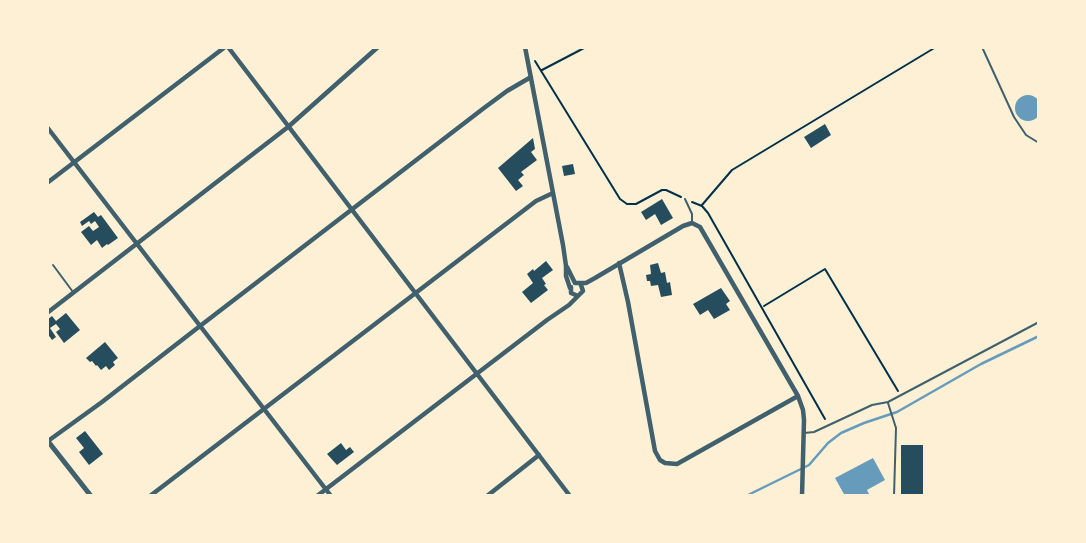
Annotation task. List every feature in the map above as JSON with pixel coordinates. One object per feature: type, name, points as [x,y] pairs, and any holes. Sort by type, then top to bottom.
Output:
[{"type":"street","points":[[47,183],[226,47],[570,496]]},
{"type":"street","points":[[47,313],[288,127],[378,47]]},
{"type":"street","points":[[525,47],[566,276],[571,291],[578,296]]},
{"type":"street","points":[[91,496],[48,441],[507,91],[531,76]]},
{"type":"street","points":[[47,127],[331,496]]},
{"type":"street","points":[[150,496],[536,201],[553,193]]},
{"type":"street","points":[[562,309],[571,291],[578,284],[595,278],[683,226],[692,223],[697,225],[798,396],[803,411],[802,496]]},
{"type":"street","points":[[619,263],[655,451],[660,460],[677,464],[798,396]]},
{"type":"street","points":[[566,266],[583,287],[583,291]]},
{"type":"street","points":[[317,496],[572,303],[595,278]]},
{"type":"street","points":[[487,496],[539,455]]},
{"type":"lane","points":[[982,47],[1014,117],[1026,135],[1039,143]]},
{"type":"lane","points":[[685,199],[692,214],[692,223]]},
{"type":"lane","points":[[53,265],[73,293]]},
{"type":"lane","points":[[803,433],[814,432],[872,405],[888,402],[1039,322]]},
{"type":"lane","points":[[888,402],[895,423],[894,496]]},
{"type":"path","points":[[541,70],[586,47]]},
{"type":"path","points":[[702,206],[732,170],[936,47]]},
{"type":"path","points":[[535,61],[620,199],[627,204],[636,204],[666,190],[702,206],[708,213],[829,426]]},
{"type":"path","points":[[762,307],[825,269],[901,395]]},
{"type":"water","points":[[1028,95],[1037,99],[1041,108],[1037,117],[1028,121],[1019,117],[1015,108],[1019,99]]},
{"type":"water","points":[[873,458],[885,480],[867,490],[870,496],[845,496],[835,478]]},
{"type":"building","points":[[825,124],[831,135],[811,148],[804,137]]},
{"type":"building","points":[[533,138],[535,149],[531,152],[537,160],[521,172],[524,175],[518,180],[523,186],[516,191],[498,168]]},
{"type":"building","points":[[573,164],[575,174],[564,176],[562,166]]},
{"type":"building","points":[[662,199],[673,218],[661,225],[655,214],[646,220],[641,212]]},
{"type":"building","points":[[94,212],[98,217],[101,215],[118,238],[102,248],[97,240],[91,245],[81,232],[89,226],[93,231],[99,227],[95,221],[91,224],[89,221],[82,226],[80,222]]},
{"type":"building","points":[[546,261],[553,270],[542,278],[548,290],[531,303],[522,292],[533,283],[527,274]]},
{"type":"building","points":[[658,263],[661,273],[665,272],[667,283],[670,282],[672,295],[661,297],[658,285],[651,286],[650,281],[647,281],[646,275],[651,274],[650,265]]},
{"type":"building","points":[[721,288],[730,301],[726,304],[730,310],[714,319],[708,310],[700,315],[693,304]]},
{"type":"building","points":[[66,313],[80,330],[64,343],[56,332],[60,329],[56,324],[50,328],[56,337],[52,340],[47,333],[47,320],[52,316],[56,321]]},
{"type":"building","points":[[105,342],[118,358],[109,370],[106,366],[101,370],[86,358]]},
{"type":"building","points":[[85,431],[103,454],[89,465],[79,452],[84,448],[76,438]]},
{"type":"building","points":[[341,443],[346,450],[350,447],[354,452],[337,465],[327,454]]},
{"type":"building","points":[[901,445],[923,445],[921,496],[901,495]]},
{"type":"waterway","points":[[746,496],[809,465],[828,443],[841,433],[897,412],[981,364],[1039,336]]}]
